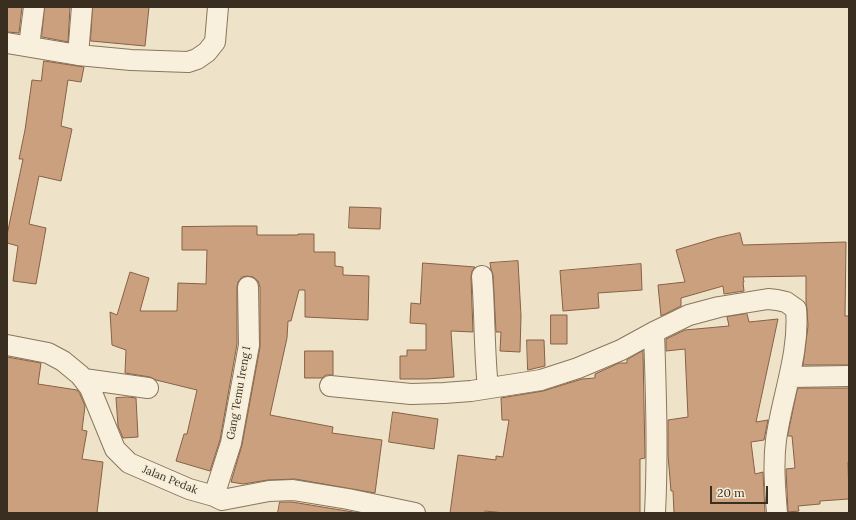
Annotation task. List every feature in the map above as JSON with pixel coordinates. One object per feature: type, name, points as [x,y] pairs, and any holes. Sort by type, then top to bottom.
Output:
[{"type":"street","points":[[30,46],[34,7]]},
{"type":"street","points":[[78,54],[82,7]]},
{"type":"street","points":[[7,43],[78,54],[131,60],[188,62],[202,56],[215,42],[218,7]]},
{"type":"street","points":[[482,276],[485,308],[486,370],[488,388]]},
{"type":"street","name":"Gang Temu Ireng I","points":[[219,503],[249,345],[248,287]]},
{"type":"street","points":[[330,386],[411,394],[451,393],[541,380],[578,368],[621,350],[689,315],[719,307],[768,299],[786,302],[796,310],[797,325],[790,377],[778,426],[774,462],[777,513]]},
{"type":"street","points":[[654,332],[656,410],[655,513]]},
{"type":"street","name":"Jalan Pedak","points":[[7,345],[48,353],[63,361],[80,374],[90,388],[115,449],[129,463],[219,503],[269,491],[293,490],[348,499],[415,513]]},
{"type":"street","points":[[790,377],[849,376]]},
{"type":"street","points":[[84,379],[148,388]]},
{"type":"building","points":[[7,7],[22,7],[19,33],[7,32]]},
{"type":"building","points":[[45,7],[70,7],[68,42],[42,37]]},
{"type":"building","points":[[93,7],[149,7],[145,46],[91,41]]},
{"type":"building","points":[[44,61],[84,67],[81,82],[68,80],[61,126],[72,129],[61,181],[39,176],[29,224],[46,228],[36,284],[13,281],[18,246],[7,243],[7,235],[23,159],[19,159],[25,130],[32,80],[41,81]]},
{"type":"building","points":[[350,207],[381,208],[380,229],[349,228]]},
{"type":"building","points":[[257,226],[257,235],[314,234],[314,252],[335,252],[335,266],[343,267],[343,275],[369,276],[368,320],[305,317],[305,290],[299,290],[291,321],[288,321],[287,338],[270,415],[333,427],[332,433],[382,440],[375,493],[295,479],[268,480],[243,484],[231,482],[242,445],[260,347],[260,287],[258,281],[253,277],[242,277],[238,282],[237,344],[220,440],[210,471],[176,461],[184,434],[187,434],[197,390],[156,380],[150,377],[125,373],[126,350],[112,345],[110,312],[117,315],[130,272],[149,278],[140,311],[177,311],[178,283],[206,284],[207,250],[182,250],[182,227]]},
{"type":"building","points":[[740,233],[743,245],[846,242],[845,316],[849,316],[849,365],[803,365],[808,326],[806,276],[743,277],[744,291],[724,294],[723,286],[681,298],[681,306],[661,316],[658,285],[685,282],[676,250],[716,238]]},
{"type":"building","points":[[518,261],[521,316],[520,352],[500,351],[501,332],[496,332],[493,275],[490,263]]},
{"type":"building","points":[[423,263],[475,267],[472,271],[471,277],[473,332],[451,331],[454,377],[400,379],[400,356],[407,356],[407,350],[426,350],[426,324],[410,323],[411,303],[420,304]]},
{"type":"building","points":[[641,264],[642,290],[598,293],[599,308],[563,311],[560,271]]},
{"type":"building","points":[[747,314],[749,322],[778,319],[756,422],[768,420],[764,440],[751,442],[755,474],[763,472],[765,513],[674,513],[673,491],[671,491],[668,455],[668,420],[688,417],[685,349],[666,351],[666,339],[685,330],[729,326],[727,317]]},
{"type":"building","points":[[551,315],[567,315],[567,344],[551,344]]},
{"type":"building","points":[[527,340],[544,340],[545,366],[528,370]]},
{"type":"building","points":[[305,351],[333,351],[333,375],[326,375],[322,378],[305,378]]},
{"type":"building","points":[[643,351],[645,458],[640,459],[640,513],[505,513],[485,511],[485,513],[450,513],[458,455],[496,460],[496,456],[503,457],[509,420],[502,420],[501,398],[543,391],[582,379],[595,378],[595,374],[619,363],[627,363],[627,360]]},
{"type":"building","points":[[7,357],[41,363],[38,384],[77,390],[80,394],[85,406],[82,430],[87,431],[82,459],[103,462],[97,513],[7,513]]},
{"type":"building","points":[[798,388],[849,388],[849,499],[820,501],[820,504],[798,506],[799,511],[788,512],[786,469],[795,468],[792,436],[788,436]]},
{"type":"building","points":[[116,398],[136,398],[138,437],[123,438],[118,426]]},
{"type":"building","points":[[393,412],[438,419],[434,449],[389,442]]},
{"type":"building","points":[[280,502],[292,502],[359,513],[278,513]]}]
